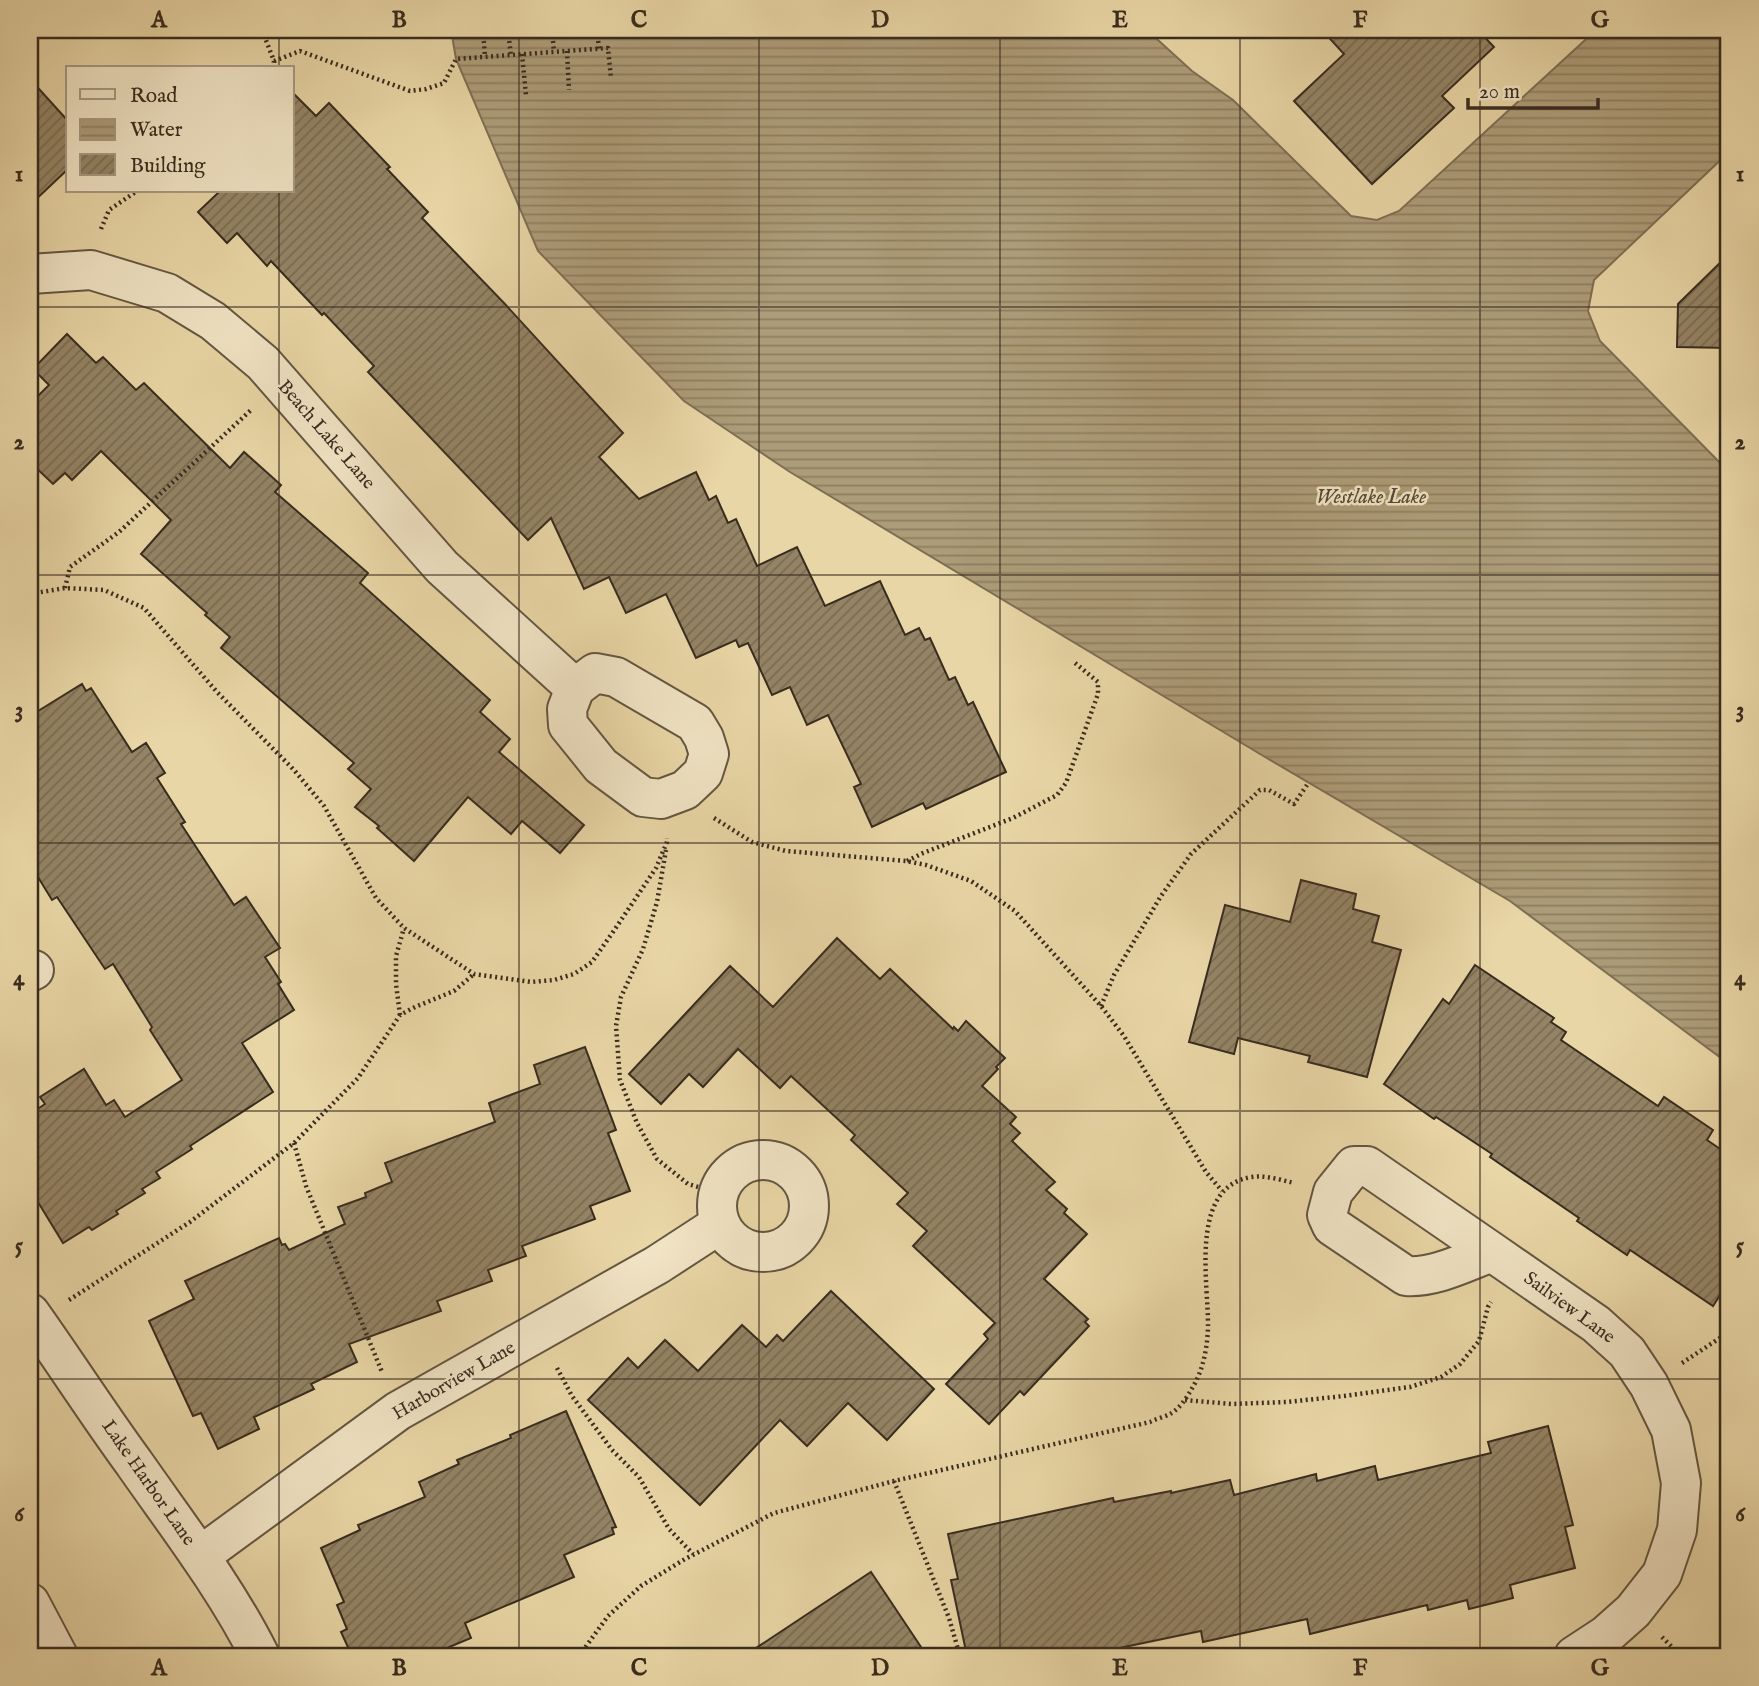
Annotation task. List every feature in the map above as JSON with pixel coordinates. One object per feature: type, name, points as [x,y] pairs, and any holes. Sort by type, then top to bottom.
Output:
[{"type":"street","name":"Beach Lake Lane","points":[[30,274],[91,270],[167,293],[213,321],[262,363],[442,567],[575,688]]},
{"type":"street","points":[[595,673],[616,677],[695,723],[709,754],[703,773],[673,795],[643,797],[601,766],[568,725],[567,709],[575,688],[595,673]]},
{"type":"street","name":"Sailview Lane","points":[[1333,1192],[1354,1166],[1367,1166],[1596,1324],[1627,1352],[1649,1385],[1671,1430],[1681,1483],[1677,1530],[1662,1574],[1633,1611],[1606,1635],[1574,1656]]},
{"type":"street","points":[[1333,1192],[1327,1215],[1332,1226],[1406,1276],[1431,1274],[1502,1259]]},
{"type":"street","name":"Harborview Lane","points":[[200,1556],[398,1411],[657,1265],[719,1209]]},
{"type":"street","name":"Lake Harbor Lane","points":[[33,1317],[200,1556],[260,1656]]},
{"type":"street","points":[[30,1603],[58,1656]]},
{"type":"path","points":[[262,30],[274,61],[273,66]]},
{"type":"path","points":[[483,30],[485,57]]},
{"type":"path","points":[[508,30],[511,56]]},
{"type":"path","points":[[552,30],[554,52]]},
{"type":"path","points":[[597,30],[599,49]]},
{"type":"path","points":[[274,61],[300,51],[410,91],[444,83],[456,59],[608,48],[611,78]]},
{"type":"path","points":[[567,51],[569,90]]},
{"type":"path","points":[[522,54],[526,95]]},
{"type":"path","points":[[91,270],[102,224],[109,210],[136,192]]},
{"type":"path","points":[[65,588],[71,567],[119,532],[280,384]]},
{"type":"path","points":[[30,594],[65,588],[104,590],[144,608],[217,692],[324,806],[376,898],[404,928],[474,974],[531,982],[554,980],[574,974],[592,962],[656,868],[667,842]]},
{"type":"path","points":[[906,861],[1013,818],[1057,795],[1066,783],[1098,695],[1098,682],[1074,662]]},
{"type":"path","points":[[1101,1006],[1114,975],[1161,896],[1191,854],[1259,790],[1269,790],[1294,804],[1309,782]]},
{"type":"path","points":[[719,1209],[657,1159],[637,1123],[620,1080],[616,1026],[621,997],[643,949],[657,902],[673,795],[752,842],[786,851],[926,865],[971,881],[1015,911],[1101,1006],[1124,1036],[1206,1172],[1222,1191]]},
{"type":"path","points":[[400,1015],[396,956],[404,928]]},
{"type":"path","points":[[33,1317],[190,1222],[294,1143],[358,1078],[400,1015],[454,991],[474,974]]},
{"type":"path","points":[[294,1143],[306,1186],[398,1411]]},
{"type":"path","points":[[579,1656],[608,1616],[641,1586],[693,1554],[774,1513],[894,1481],[1150,1422],[1171,1413],[1185,1400],[1197,1381],[1204,1360],[1208,1329],[1205,1244],[1208,1223],[1222,1191],[1235,1182],[1251,1177],[1265,1177],[1333,1192]]},
{"type":"path","points":[[1185,1400],[1231,1404],[1287,1402],[1410,1387],[1441,1377],[1460,1364],[1479,1341],[1502,1259]]},
{"type":"path","points":[[1649,1385],[1729,1332]]},
{"type":"path","points":[[538,1333],[572,1395],[612,1450],[639,1477],[669,1529],[693,1554]]},
{"type":"path","points":[[894,1481],[948,1618],[960,1656]]},
{"type":"water","name":"Westlake Lake","points":[[451,30],[1147,30],[1192,71],[1233,100],[1351,216],[1377,220],[1399,211],[1596,30],[1729,30],[1729,152],[1594,280],[1588,311],[1600,341],[1729,472],[1729,1064],[1510,901],[790,472],[684,401],[538,251],[456,59]]},
{"type":"building","points":[[1322,30],[1478,30],[1494,47],[1442,96],[1454,108],[1372,184],[1294,101],[1344,54]]},
{"type":"building","points":[[30,79],[66,119],[66,171],[30,205]]},
{"type":"building","points":[[294,94],[316,116],[329,103],[390,167],[387,169],[428,212],[422,218],[623,433],[599,457],[639,499],[696,472],[709,500],[716,496],[728,523],[736,519],[757,566],[797,547],[825,606],[880,581],[905,635],[919,628],[925,640],[930,638],[949,680],[955,677],[968,705],[973,702],[1006,772],[926,809],[923,803],[872,827],[854,787],[861,784],[828,715],[807,725],[790,687],[772,695],[748,643],[739,647],[736,640],[696,658],[666,594],[626,613],[609,577],[584,589],[551,518],[528,540],[368,372],[374,366],[324,313],[322,315],[271,261],[267,266],[237,233],[227,243],[198,212],[219,192],[294,192]]},
{"type":"building","points":[[1729,254],[1729,348],[1677,347],[1678,304]]},
{"type":"building","points":[[67,334],[96,363],[103,357],[136,390],[144,383],[230,468],[244,452],[281,485],[275,492],[368,573],[360,583],[490,700],[480,712],[510,739],[499,752],[584,825],[560,853],[522,821],[511,834],[468,797],[414,861],[377,828],[379,826],[355,807],[371,789],[348,769],[354,763],[221,648],[230,637],[141,554],[171,520],[101,451],[72,480],[65,473],[53,484],[30,462],[30,404],[49,385],[33,369]]},
{"type":"building","points":[[82,684],[86,691],[91,688],[132,752],[146,743],[165,773],[157,778],[185,822],[181,824],[234,905],[246,897],[280,948],[265,957],[294,1010],[242,1043],[273,1092],[190,1146],[192,1149],[156,1172],[160,1178],[142,1189],[145,1193],[116,1211],[118,1214],[63,1243],[30,1189],[30,1114],[45,1104],[40,1097],[84,1069],[106,1105],[114,1100],[125,1117],[182,1080],[113,964],[105,969],[57,897],[52,900],[30,864],[30,716]]},
{"type":"building","points":[[1301,880],[1356,894],[1353,909],[1379,916],[1372,942],[1401,950],[1367,1077],[1308,1062],[1310,1056],[1238,1038],[1234,1054],[1189,1042],[1225,905],[1290,922]]},
{"type":"building","points":[[837,938],[880,979],[890,969],[953,1029],[954,1027],[958,1031],[966,1021],[1005,1058],[982,1086],[1016,1117],[1010,1124],[1020,1133],[1012,1141],[1055,1182],[1046,1190],[1067,1209],[1064,1213],[1087,1234],[1044,1279],[1088,1319],[1085,1322],[1089,1326],[1024,1395],[1020,1391],[989,1424],[946,1384],[988,1339],[984,1334],[995,1323],[913,1246],[927,1231],[897,1204],[908,1193],[851,1140],[855,1135],[791,1076],[780,1088],[738,1049],[703,1087],[689,1074],[661,1104],[629,1074],[730,966],[773,1007]]},
{"type":"building","points":[[1475,965],[1554,1018],[1551,1022],[1566,1032],[1561,1040],[1658,1106],[1664,1097],[1713,1130],[1707,1140],[1729,1155],[1729,1281],[1713,1306],[1630,1250],[1627,1255],[1577,1221],[1579,1218],[1490,1157],[1492,1154],[1436,1117],[1434,1119],[1384,1084],[1443,999],[1449,1004]]},
{"type":"building","points":[[585,1047],[616,1130],[608,1133],[630,1191],[590,1206],[595,1219],[522,1246],[526,1256],[488,1270],[492,1281],[437,1301],[441,1311],[349,1344],[357,1362],[311,1384],[314,1389],[254,1417],[259,1429],[218,1449],[201,1413],[193,1416],[149,1321],[194,1299],[185,1281],[279,1238],[282,1245],[285,1244],[289,1250],[345,1224],[338,1207],[366,1197],[365,1193],[392,1182],[385,1163],[495,1122],[489,1103],[540,1084],[534,1065]]},
{"type":"building","points":[[831,1291],[934,1389],[887,1440],[848,1403],[807,1446],[780,1420],[700,1505],[588,1400],[628,1358],[638,1368],[665,1340],[698,1371],[742,1325],[766,1347],[777,1335],[783,1341]]},
{"type":"building","points":[[566,1411],[616,1527],[612,1528],[614,1534],[564,1555],[574,1577],[465,1623],[471,1638],[428,1656],[352,1656],[341,1632],[347,1629],[337,1605],[344,1602],[321,1548],[360,1530],[358,1525],[425,1497],[419,1482],[459,1464],[457,1460]]},
{"type":"building","points":[[1548,1426],[1573,1525],[1565,1527],[1575,1568],[1510,1585],[1513,1598],[1469,1609],[1467,1600],[1428,1610],[1427,1605],[1310,1634],[1307,1619],[1203,1642],[1201,1631],[1086,1655],[1085,1649],[1049,1656],[967,1656],[951,1580],[958,1579],[948,1534],[1113,1498],[1114,1502],[1230,1480],[1234,1495],[1316,1474],[1317,1481],[1375,1466],[1378,1480],[1491,1453],[1488,1442]]},
{"type":"building","points":[[871,1572],[927,1656],[744,1656]]}]
